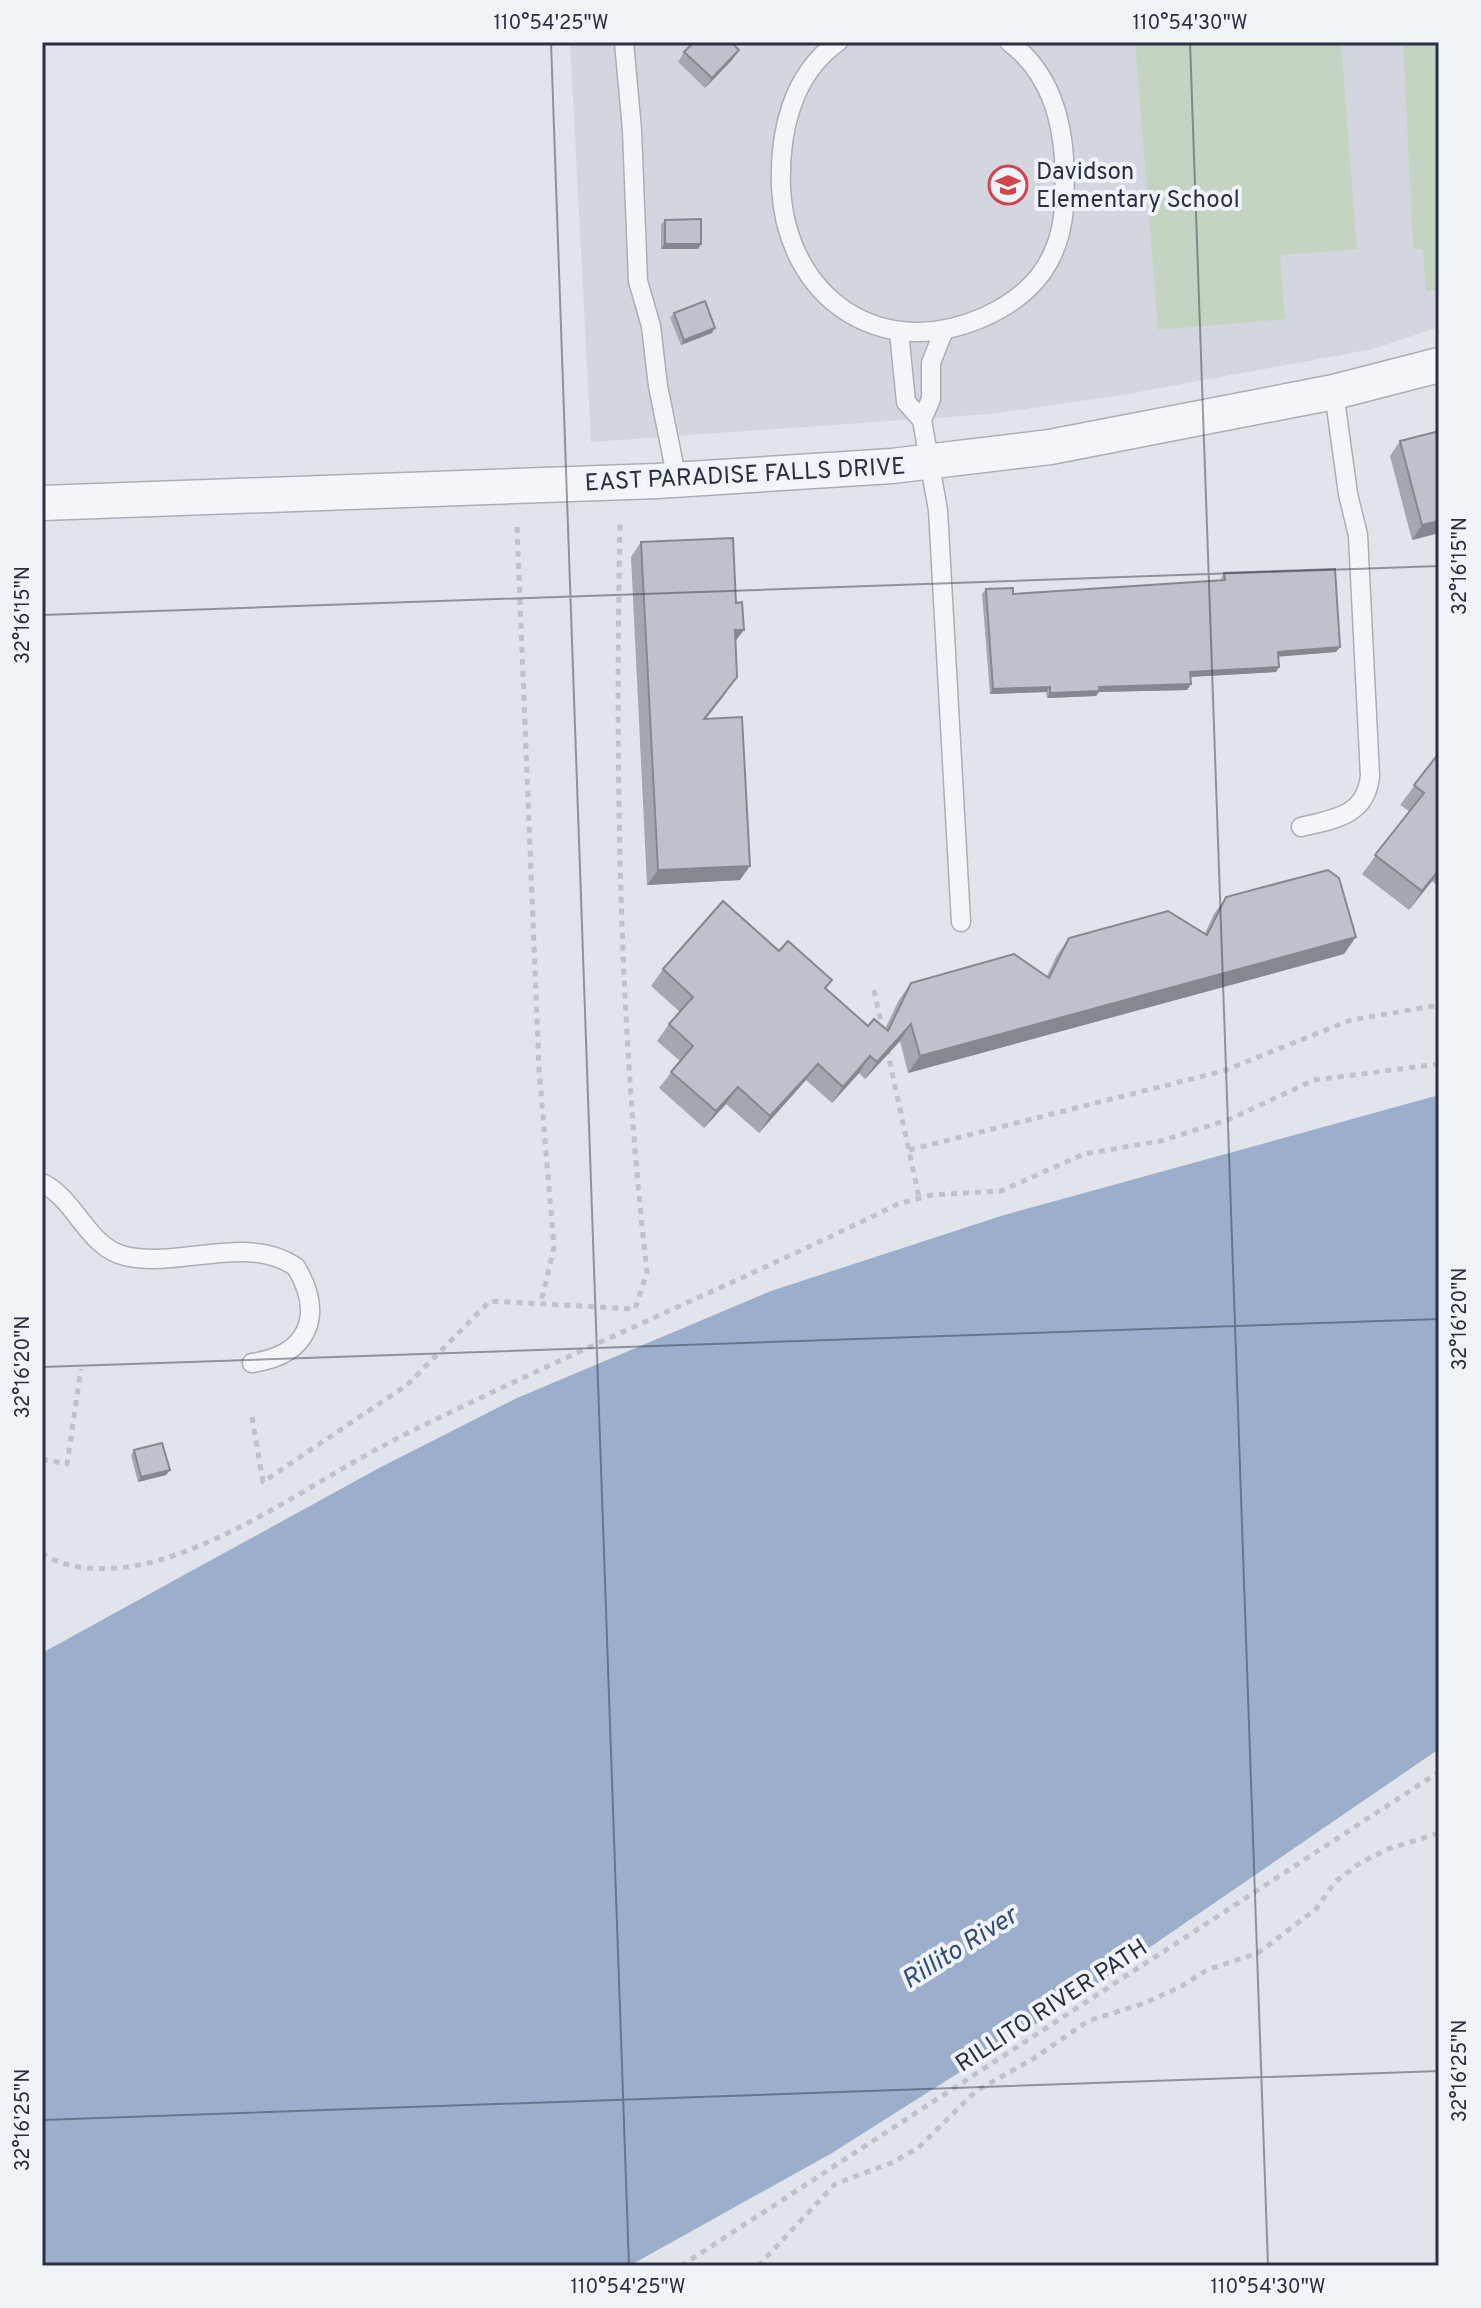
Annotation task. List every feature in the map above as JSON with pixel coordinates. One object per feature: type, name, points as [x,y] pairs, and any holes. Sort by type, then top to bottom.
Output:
[{"type":"street","name":"EAST PARADISE FALLS DRIVE","points":[[42,503],[677,480],[931,462],[1050,447],[1334,392],[1439,365]]},
{"type":"lane","points":[[624,42],[632,130],[638,281],[651,326],[661,400],[677,480]]},
{"type":"lane","points":[[838,42],[801,84],[789,109],[780,160],[784,217],[790,240],[814,284],[853,316],[899,332],[944,330],[996,312],[1021,295],[1053,253],[1061,229],[1063,148],[1054,100],[1031,62],[1009,42]]},
{"type":"lane","points":[[922,420],[931,399],[931,363],[944,330]]},
{"type":"lane","points":[[899,332],[906,402],[922,420],[931,462],[942,567],[961,922]]},
{"type":"lane","points":[[1301,827],[1339,817],[1359,807],[1366,797],[1370,776],[1358,535],[1348,494],[1334,392]]},
{"type":"lane","points":[[42,1183],[64,1199],[95,1237],[121,1255],[151,1258],[266,1252],[296,1267],[311,1301],[304,1337],[292,1350],[272,1360],[252,1363]]},
{"type":"path","points":[[252,1417],[263,1482],[407,1385],[490,1301],[635,1309],[647,1272],[622,932],[616,740],[620,524]]},
{"type":"path","points":[[517,527],[539,1069],[554,1247],[541,1302]]},
{"type":"path","points":[[874,990],[919,1197]]},
{"type":"path","points":[[909,1150],[1223,1071],[1351,1020],[1439,1005]]},
{"type":"path","points":[[42,1553],[85,1567],[120,1568],[160,1560],[213,1539],[394,1440],[919,1197],[1001,1191],[1084,1154],[1195,1132],[1314,1080],[1439,1064]]},
{"type":"path","points":[[42,1459],[67,1464],[81,1369]]},
{"type":"path","name":"RILLITO RIVER PATH","points":[[681,2266],[1439,1772]]},
{"type":"path","points":[[758,2266],[835,2184],[891,2163],[918,2148],[976,2091],[1033,2059],[1088,2021],[1145,2003],[1207,1970],[1258,1953],[1316,1909],[1335,1882],[1360,1863],[1388,1849],[1439,1833]]},
{"type":"shaded area","name":"Davidson Elementary School","points":[[570,42],[1439,42],[1439,327],[1373,349],[1122,395],[990,414],[591,442]]},
{"type":"green space","points":[[1135,42],[1341,42],[1357,249],[1280,255],[1285,319],[1158,330]]},
{"type":"green space","points":[[1403,42],[1439,42],[1439,289],[1426,291],[1423,249],[1413,249]]},
{"type":"water","name":"Rillito River","points":[[1439,1095],[1439,1749],[1064,2006],[832,2153],[629,2266],[42,2266],[42,1653],[381,1467],[517,1398],[771,1291],[1001,1216]]},
{"type":"building","points":[[694,42],[731,42],[739,50],[712,78],[684,52]]},
{"type":"building","points":[[701,219],[701,244],[665,244],[665,220]]},
{"type":"building","points":[[705,301],[715,328],[684,340],[674,313]]},
{"type":"building","points":[[1439,431],[1439,521],[1422,525],[1400,441]]},
{"type":"building","points":[[733,538],[736,603],[742,602],[744,630],[735,630],[737,677],[704,719],[742,717],[750,866],[658,870],[641,542]]},
{"type":"building","points":[[1335,569],[1340,647],[1278,652],[1279,667],[1190,672],[1191,684],[1099,687],[1099,691],[1050,693],[1050,687],[993,689],[986,589],[1013,588],[1013,594],[1225,580],[1224,573]]},
{"type":"building","points":[[1439,753],[1439,870],[1422,891],[1375,855],[1424,793],[1414,785]]},
{"type":"building","points":[[1328,870],[1339,878],[1356,937],[920,1056],[911,1024],[877,1062],[870,1056],[843,1087],[818,1064],[770,1116],[738,1087],[716,1111],[671,1072],[693,1046],[669,1024],[693,997],[663,969],[723,901],[779,951],[788,941],[832,980],[825,988],[868,1026],[874,1019],[888,1031],[911,983],[1014,954],[1049,978],[1069,938],[1168,911],[1207,935],[1226,897]]},
{"type":"building","points":[[162,1443],[170,1470],[141,1477],[134,1450]]},
{"type":"place","name":"Davidson Elementary School","points":[[1008,185]]}]
